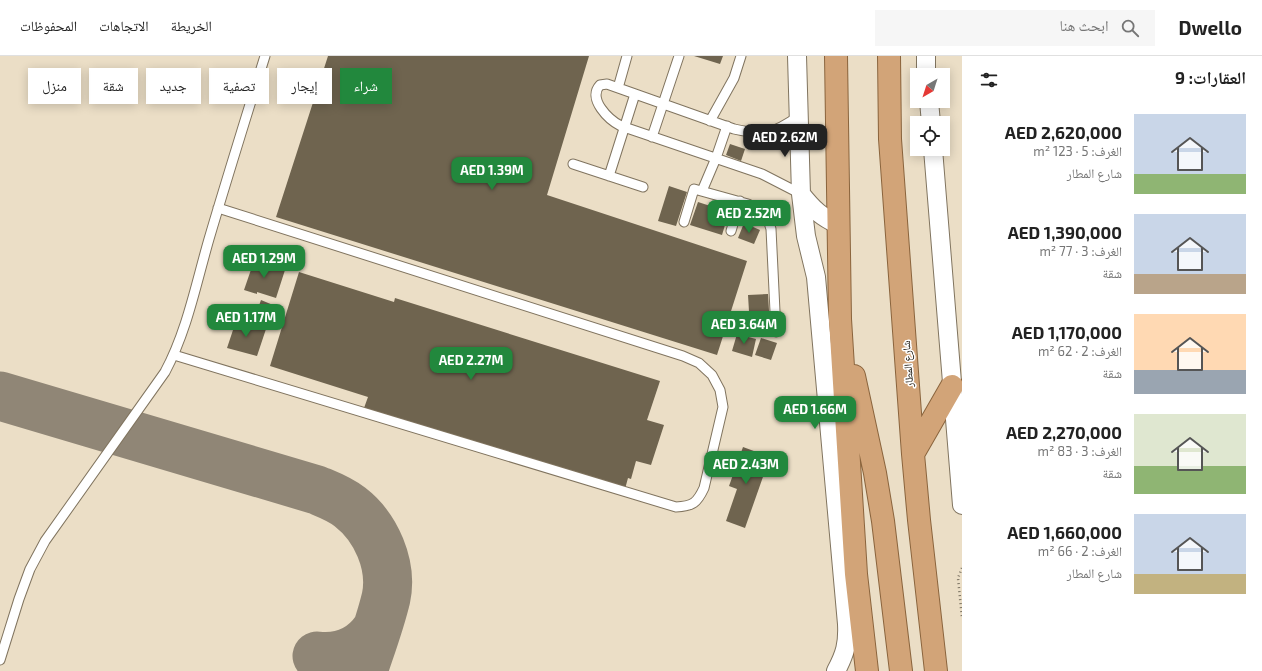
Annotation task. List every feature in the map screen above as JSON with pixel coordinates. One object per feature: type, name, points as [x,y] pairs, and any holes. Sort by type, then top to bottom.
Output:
[{"type":"highway","points":[[836,56],[840,319],[856,574],[867,671]]},
{"type":"highway","name":"شارع المطار","points":[[889,56],[890,138],[913,454],[936,671]]},
{"type":"highway","points":[[840,319],[875,473],[883,521],[901,671]]},
{"type":"highway","points":[[913,454],[952,386]]},
{"type":"street","points":[[797,56],[801,194],[806,236],[816,278],[847,624],[848,641],[845,652],[836,671]]},
{"type":"street","points":[[926,56],[926,68]]},
{"type":"street","points":[[934,156],[954,307],[956,345],[952,386],[962,505]]},
{"type":"street","points":[[801,194],[813,210],[839,225]]},
{"type":"lane","points":[[0,660],[24,584],[45,541],[165,372],[174,355],[182,334],[218,208],[265,56]]},
{"type":"lane","points":[[618,88],[627,56]]},
{"type":"lane","points":[[652,137],[679,56]]},
{"type":"lane","points":[[710,120],[734,78],[741,56]]},
{"type":"lane","points":[[799,115],[780,129],[763,133],[749,132],[727,126],[607,84],[600,85],[597,91],[598,101],[608,117],[614,122],[652,137],[762,174],[801,194]]},
{"type":"lane","points":[[609,176],[635,94]]},
{"type":"lane","points":[[702,191],[716,158],[727,126]]},
{"type":"lane","points":[[573,164],[643,187]]},
{"type":"lane","points":[[684,222],[694,189],[740,201],[763,213],[770,223],[776,332]]},
{"type":"lane","points":[[731,231],[740,201]]},
{"type":"lane","points":[[174,355],[676,507],[689,506],[699,499],[704,488],[723,407],[720,390],[712,375],[699,363],[683,356],[218,208]]},
{"type":"path","points":[[962,568],[958,578],[962,618]]},
{"type":"building","points":[[328,56],[589,56],[547,195],[747,261],[717,355],[276,217],[312,104],[332,104],[332,68],[324,68]]},
{"type":"building","points":[[694,56],[723,56],[720,64]]},
{"type":"building","points":[[730,144],[745,149],[741,161],[726,155]]},
{"type":"building","points":[[669,186],[687,192],[676,226],[658,221]]},
{"type":"building","points":[[698,202],[729,212],[722,235],[690,225]]},
{"type":"building","points":[[744,223],[760,230],[754,244],[738,238]]},
{"type":"building","points":[[255,258],[267,262],[266,264],[285,270],[276,298],[257,292],[257,294],[244,290]]},
{"type":"building","points":[[299,272],[394,302],[395,298],[660,381],[647,420],[664,425],[651,465],[636,461],[631,479],[628,478],[625,489],[364,408],[368,397],[270,366]]},
{"type":"building","points":[[768,294],[770,327],[750,328],[748,295]]},
{"type":"building","points":[[261,300],[273,305],[268,318],[256,314]]},
{"type":"building","points":[[237,318],[266,329],[257,356],[227,348]]},
{"type":"building","points":[[737,334],[756,339],[752,357],[732,351]]},
{"type":"building","points":[[761,338],[777,343],[771,360],[755,355]]},
{"type":"building","points":[[743,447],[770,457],[745,528],[726,521],[737,489],[729,486]]},
{"type":"taxiway","points":[[0,396],[317,490],[338,499],[350,507],[368,525],[375,536],[385,560],[388,585],[378,626],[363,671]]},
{"type":"taxiway","points":[[317,656],[335,656],[351,652],[364,643],[376,630]]}]
